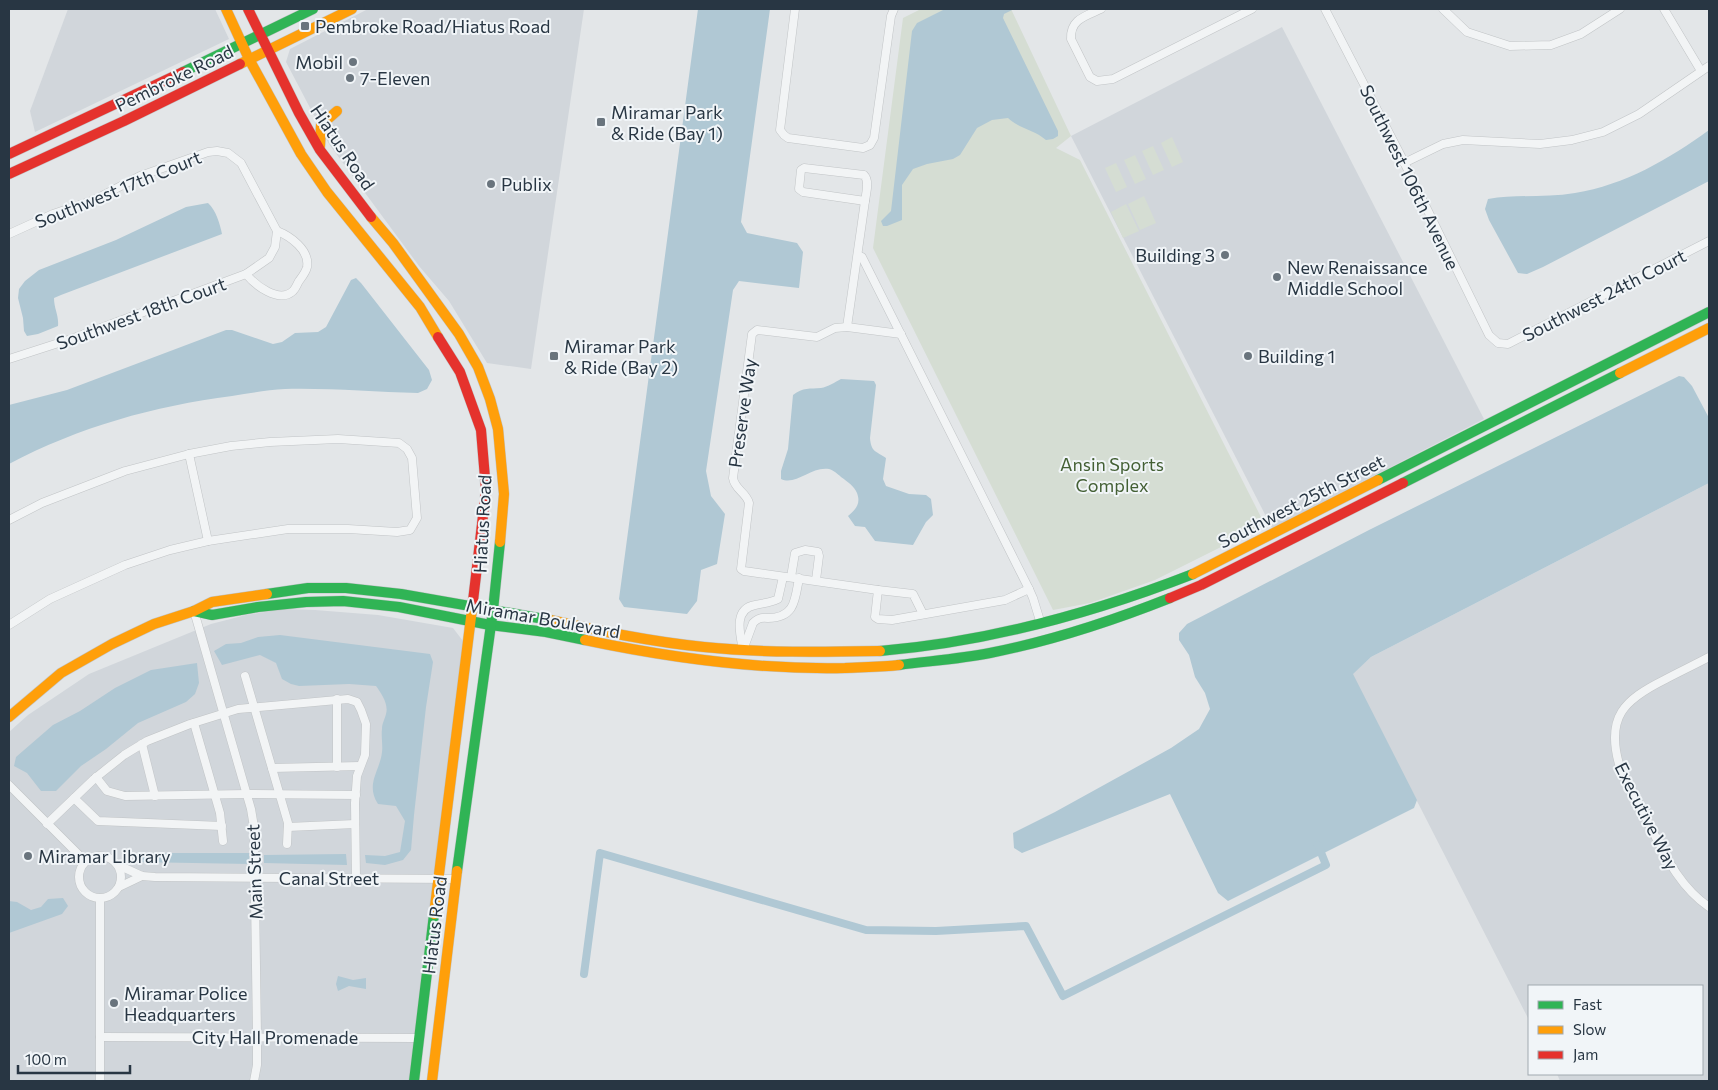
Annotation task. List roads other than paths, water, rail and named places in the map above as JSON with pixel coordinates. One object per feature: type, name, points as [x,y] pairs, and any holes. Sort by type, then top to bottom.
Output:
[{"type":"street","name":"Hiatus Road","points":[[226,9],[249,59],[301,154],[327,192],[420,307],[438,335],[460,372],[481,430],[486,490],[414,1081]]},
{"type":"street","name":"Hiatus Road","points":[[248,9],[299,113],[320,150],[374,222],[393,243],[452,326],[478,367],[490,399],[498,429],[504,494],[493,610],[456,879],[432,1081]]},
{"type":"street","name":"Pembroke Road","points":[[9,154],[313,9]]},
{"type":"street","name":"Pembroke Road","points":[[9,174],[124,121],[352,9]]},
{"type":"street","points":[[795,9],[780,130],[788,138],[863,148],[870,145],[874,138],[890,16],[894,9]]},
{"type":"street","points":[[1101,9],[1082,18],[1072,26],[1071,39],[1090,77],[1097,81],[1113,78],[1252,9]]},
{"type":"street","name":"Southwest 106th Avenue","points":[[1325,9],[1404,163],[1488,335],[1498,343]]},
{"type":"street","points":[[1443,9],[1467,32],[1510,46],[1552,46],[1581,34],[1620,9]]},
{"type":"street","points":[[1664,9],[1701,71]]},
{"type":"street","points":[[1404,163],[1443,144],[1463,140],[1540,144],[1572,140],[1603,132],[1639,114],[1709,66]]},
{"type":"street","points":[[320,150],[319,130],[323,120],[337,111]]},
{"type":"street","name":"Southwest 17th Court","points":[[9,234],[53,214],[94,200],[140,176],[217,150],[228,153],[240,163],[277,231]]},
{"type":"street","points":[[846,327],[858,255],[865,201],[867,177],[864,175],[804,168],[801,170],[799,189],[803,192],[865,201]]},
{"type":"street","points":[[246,274],[260,288],[276,294],[286,294],[293,291],[307,268],[307,259],[304,252],[288,236],[277,231]]},
{"type":"street","name":"Southwest 18th Court","points":[[9,359],[71,340],[246,274],[269,258],[275,247],[277,231]]},
{"type":"street","name":"Southwest 24th Court","points":[[1498,343],[1508,344],[1709,242]]},
{"type":"street","points":[[858,255],[862,257],[1029,589],[1041,624]]},
{"type":"street","name":"Southwest 25th Street","points":[[882,651],[982,637],[1041,624],[1135,596],[1193,574],[1709,312]]},
{"type":"street","points":[[438,335],[452,326]]},
{"type":"street","name":"Preserve Way","points":[[901,334],[846,327],[835,328],[820,336],[757,330],[752,334],[733,478],[737,489],[745,494],[749,503],[741,569],[791,578],[913,594],[923,614]]},
{"type":"street","name":"Southwest 25th Street","points":[[889,666],[990,653],[1074,632],[1139,610],[1201,585],[1709,328]]},
{"type":"street","points":[[9,520],[42,503],[125,471],[189,454],[231,446],[338,439],[399,443],[407,449],[412,458],[418,518],[410,530],[397,532],[348,529],[288,529],[208,541],[170,550],[125,565],[50,599],[9,625]]},
{"type":"street","points":[[189,454],[208,541]]},
{"type":"street","points":[[743,650],[753,623],[757,619],[762,617],[779,618],[792,608],[791,578],[795,553],[805,550],[818,552],[816,580]]},
{"type":"street","points":[[743,650],[739,628],[740,617],[744,610],[752,605],[770,604],[778,599],[791,578]]},
{"type":"street","name":"Miramar Boulevard","points":[[9,716],[61,673],[112,644],[154,624],[194,611],[212,602],[308,588],[346,588],[401,594],[616,634],[704,647],[802,652],[882,651]]},
{"type":"street","points":[[878,590],[875,617],[892,620],[1005,600],[1029,589]]},
{"type":"street","name":"Miramar Boulevard","points":[[194,611],[212,615],[296,603],[343,601],[398,607],[470,622],[546,632],[652,654],[704,661],[801,669],[889,666]]},
{"type":"street","name":"Main Street","points":[[194,611],[254,827],[257,1036],[257,1065],[254,1081]]},
{"type":"street","name":"Executive Way","points":[[1709,657],[1642,691],[1631,700],[1621,712],[1614,738],[1614,746],[1619,764],[1670,864],[1684,885],[1709,907]]},
{"type":"street","points":[[245,676],[280,794],[288,826],[287,844]]},
{"type":"street","points":[[336,767],[337,699]]},
{"type":"street","points":[[47,824],[96,777],[124,755],[142,744],[194,723],[238,709],[348,699],[357,702],[362,710],[366,724],[365,755],[357,776],[355,824],[356,878]]},
{"type":"street","points":[[194,723],[222,826],[223,841]]},
{"type":"street","points":[[142,744],[156,796]]},
{"type":"street","points":[[272,768],[360,766]]},
{"type":"street","points":[[96,777],[107,791],[126,796],[356,795]]},
{"type":"street","points":[[9,785],[85,861]]},
{"type":"street","points":[[74,798],[98,821],[222,826]]},
{"type":"street","points":[[288,826],[355,824]]},
{"type":"street","points":[[98,855],[110,859],[118,866],[122,877],[119,887],[110,896],[100,899],[86,892],[81,882],[81,868],[85,861],[92,856],[98,855]]},
{"type":"street","name":"Canal Street","points":[[118,866],[142,876],[456,879]]},
{"type":"street","name":"Canal Street","points":[[119,887],[142,876]]},
{"type":"street","points":[[100,899],[100,1081]]},
{"type":"street","name":"City Hall Promenade","points":[[100,1037],[419,1038]]},
{"type":"water","points":[[698,9],[770,9],[741,222],[747,233],[797,243],[803,252],[799,288],[739,281],[733,290],[706,471],[711,496],[725,514],[717,564],[701,570],[697,601],[687,614],[624,607],[619,599]]},
{"type":"water","points":[[945,9],[1014,9],[1004,14],[1003,18],[1058,131],[1058,136],[1046,140],[1008,118],[992,120],[977,128],[960,155],[953,159],[913,169],[902,185],[902,220],[883,226],[881,221],[891,211],[912,31],[917,23]]},
{"type":"water","points":[[1709,130],[1709,181],[1543,267],[1527,274],[1518,273],[1489,220],[1485,209],[1488,199],[1575,193],[1611,184],[1662,161]]},
{"type":"water","points":[[208,203],[215,213],[222,234],[54,298],[58,326],[27,336],[24,331],[18,298],[19,289],[25,281],[39,270],[116,240],[186,207]]},
{"type":"water","points":[[356,278],[429,370],[432,380],[427,389],[418,393],[285,389],[203,400],[146,412],[90,429],[62,439],[9,464],[9,405],[67,390],[226,330],[232,330],[273,344],[282,342],[295,333],[318,332],[326,327],[351,280]]},
{"type":"water","points":[[1679,376],[1684,377],[1692,386],[1709,418],[1709,483],[1371,657],[1353,674],[1417,800],[1414,808],[1228,901],[1218,893],[1170,794],[1022,853],[1014,848],[1013,833],[1171,748],[1199,729],[1210,709],[1205,693],[1195,677],[1189,655],[1179,640],[1179,633],[1187,624],[1369,530]]},
{"type":"water","points":[[841,379],[874,381],[876,385],[870,438],[873,449],[886,458],[883,479],[886,486],[909,494],[926,495],[931,499],[933,515],[926,522],[913,545],[875,541],[865,527],[855,526],[848,516],[857,506],[857,493],[850,484],[832,470],[816,470],[792,480],[781,479],[781,471],[788,449],[793,395],[803,390],[826,387]]},
{"type":"water","points":[[280,635],[430,654],[433,662],[426,707],[411,850],[403,860],[385,865],[366,863],[365,855],[385,856],[400,852],[405,821],[396,806],[378,804],[374,797],[373,784],[381,759],[382,727],[387,710],[384,699],[376,686],[349,684],[299,686],[282,679],[276,663],[260,655],[222,665],[214,651],[226,644],[241,643],[258,637]]},
{"type":"water","points":[[197,663],[199,683],[195,694],[186,702],[138,723],[81,766],[56,791],[41,791],[27,773],[14,766],[16,757],[53,725],[80,711],[115,688],[151,670]]},
{"type":"water","points":[[141,853],[249,853],[250,864],[136,862],[136,855]]},
{"type":"water","points":[[346,854],[347,865],[264,863],[264,855]]},
{"type":"water","points":[[63,898],[68,906],[62,914],[9,933],[9,901],[17,902],[31,910],[41,907],[48,899]]},
{"type":"water","points":[[338,976],[353,980],[366,978],[366,989],[349,986],[338,991],[336,984]]},
{"type":"waterway","points":[[584,974],[600,853],[866,930],[936,931],[1026,926],[1063,996],[1326,865],[1318,845]]},
{"type":"place","name":"Pembroke Road/Hiatus Road","points":[[305,26]]},
{"type":"place","name":"Mobil","points":[[353,62]]},
{"type":"place","name":"7-Eleven","points":[[350,78]]},
{"type":"place","name":"Miramar Park & Ride (Bay 1)","points":[[601,122]]},
{"type":"place","name":"Publix","points":[[491,184]]},
{"type":"place","name":"Building 3","points":[[1225,255]]},
{"type":"place","name":"New Renaissance Middle School","points":[[1277,277]]},
{"type":"place","name":"Miramar Park & Ride (Bay 2)","points":[[554,356]]},
{"type":"place","name":"Building 1","points":[[1248,356]]},
{"type":"place","name":"Miramar Library","points":[[28,856]]},
{"type":"place","name":"Miramar Police Headquarters","points":[[114,1003]]},
{"type":"park label","name":"Ansin Sports Complex","points":[[1112,474]]}]
